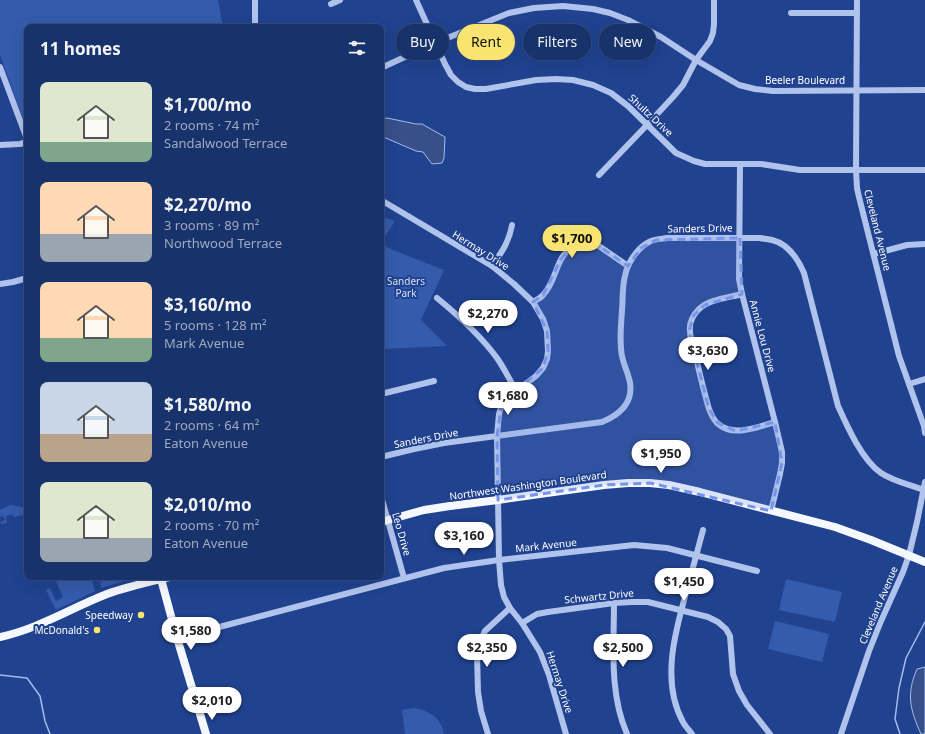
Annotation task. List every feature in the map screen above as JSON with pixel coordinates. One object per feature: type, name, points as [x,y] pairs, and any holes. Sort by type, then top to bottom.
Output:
[{"type":"main road","name":"Northwest Washington Boulevard","points":[[384,521],[424,510],[604,484],[650,483],[677,487],[834,527],[925,562]]},
{"type":"main road","points":[[0,637],[28,630],[108,594],[154,580]]},
{"type":"main road","points":[[161,580],[206,734]]},
{"type":"street","points":[[255,0],[256,24]]},
{"type":"street","points":[[331,4],[340,0]]},
{"type":"street","name":"Shultz Drive","points":[[416,0],[427,24]]},
{"type":"street","points":[[599,175],[674,97],[683,85],[696,60],[710,41],[714,24],[714,0]]},
{"type":"street","name":"Cleveland Avenue","points":[[857,0],[856,170],[858,197],[874,254],[899,356],[924,426],[925,433]]},
{"type":"street","name":"Beeler Boulevard","points":[[449,37],[509,13],[534,8],[563,6],[593,8],[628,20],[661,37],[696,60],[740,85],[755,90],[925,90]]},
{"type":"street","points":[[791,13],[857,13]]},
{"type":"street","name":"Beeler Boulevard","points":[[384,67],[398,60]]},
{"type":"street","name":"Shultz Drive","points":[[444,60],[451,75],[458,82],[475,89],[486,89],[536,80],[556,79],[573,80],[594,85],[611,93],[628,106],[676,153],[690,160],[705,164],[761,164],[800,170],[925,170]]},
{"type":"street","points":[[0,67],[24,132]]},
{"type":"street","points":[[0,145],[20,144],[24,142]]},
{"type":"street","name":"Annie Lou Drive","points":[[740,164],[739,270],[742,294],[776,422],[782,452],[782,463],[771,511]]},
{"type":"street","name":"Hermay Drive","points":[[384,202],[492,266],[518,287],[533,302],[543,319],[547,331],[548,350],[543,368],[528,383],[516,390],[506,400],[501,407],[499,414],[497,436],[499,560],[504,597],[540,652],[549,675],[566,734]]},
{"type":"street","points":[[492,266],[510,237],[512,225]]},
{"type":"street","name":"Sanders Drive","points":[[384,456],[444,443],[602,422],[611,418],[619,413],[624,406],[629,398],[631,389],[630,380],[622,357],[620,332],[624,276],[628,266],[641,248],[649,242],[667,238],[760,238],[773,240],[784,245],[799,262],[804,273],[838,406],[845,422],[865,457],[872,466],[882,474],[924,490]]},
{"type":"street","points":[[533,302],[543,295],[560,259],[573,246],[582,242],[593,242],[628,266]]},
{"type":"street","points":[[874,254],[907,245],[925,244]]},
{"type":"street","points":[[0,284],[24,279]]},
{"type":"street","points":[[742,294],[713,301],[705,305],[699,309],[690,322],[692,344],[709,409],[712,416],[718,423],[726,428],[736,431],[747,430],[776,422]]},
{"type":"street","points":[[437,298],[467,324],[482,341],[497,359],[516,390]]},
{"type":"street","points":[[909,384],[925,379]]},
{"type":"street","points":[[384,393],[434,381]]},
{"type":"street","name":"Cleveland Avenue","points":[[841,734],[869,651],[909,555],[925,482]]},
{"type":"street","name":"Leo Drive","points":[[384,521],[404,578]]},
{"type":"street","points":[[692,734],[682,721],[675,703],[672,684],[672,662],[673,644],[703,530]]},
{"type":"street","name":"Mark Avenue","points":[[177,638],[444,568],[499,560],[634,545],[667,548],[757,571]]},
{"type":"street","name":"Schwartz Drive","points":[[522,623],[538,614],[548,612],[632,602],[648,602],[708,616],[726,629],[730,636],[733,674],[739,691],[747,705],[770,734]]},
{"type":"street","points":[[614,603],[615,690],[624,728],[627,734]]},
{"type":"street","points":[[488,734],[481,711],[478,692],[477,654],[480,641],[485,631],[510,608]]},
{"type":"highlighted area","points":[[740,238],[742,294],[705,305],[694,315],[689,331],[709,409],[718,423],[736,431],[775,422],[782,463],[771,511],[650,483],[604,485],[498,500],[497,436],[501,407],[516,390],[543,368],[548,351],[547,331],[533,302],[543,295],[561,259],[573,246],[582,242],[593,242],[628,266],[641,248],[656,240]]},
{"type":"green space","points":[[0,0],[218,0],[222,24],[24,24],[24,122],[0,55]]},
{"type":"green space","points":[[384,217],[395,221],[384,238]]},
{"type":"green space","name":"Sanders Park","points":[[384,246],[444,270],[421,320],[447,346],[384,349]]},
{"type":"green space","points":[[11,505],[24,507],[24,515],[14,517],[12,514],[6,516],[7,523],[1,524],[0,522],[5,520],[3,516],[0,517],[0,510]]},
{"type":"green space","points":[[786,579],[842,592],[835,622],[779,610]]},
{"type":"green space","points":[[55,580],[92,580],[95,591],[56,610],[46,590],[50,588],[56,601],[63,597]]},
{"type":"green space","points":[[106,580],[128,580],[101,588],[100,582]]},
{"type":"green space","points":[[775,621],[829,634],[822,662],[768,649]]},
{"type":"green space","points":[[414,708],[425,711],[434,716],[440,723],[444,734],[405,734],[402,710]]},
{"type":"shaded area","points":[[384,118],[422,124],[445,137],[444,158],[442,163],[432,164],[423,152],[416,151],[384,137]]},
{"type":"shaded area","points":[[925,667],[925,734],[921,734],[912,709],[911,686],[917,669]]},
{"type":"waterway","points":[[900,734],[895,719],[899,688],[906,658],[925,622]]},
{"type":"waterway","points":[[0,675],[27,678],[40,696],[45,721],[50,734]]},
{"type":"place","name":"Speedway","points":[[141,615]]},
{"type":"place","name":"McDonald's","points":[[97,630]]}]
